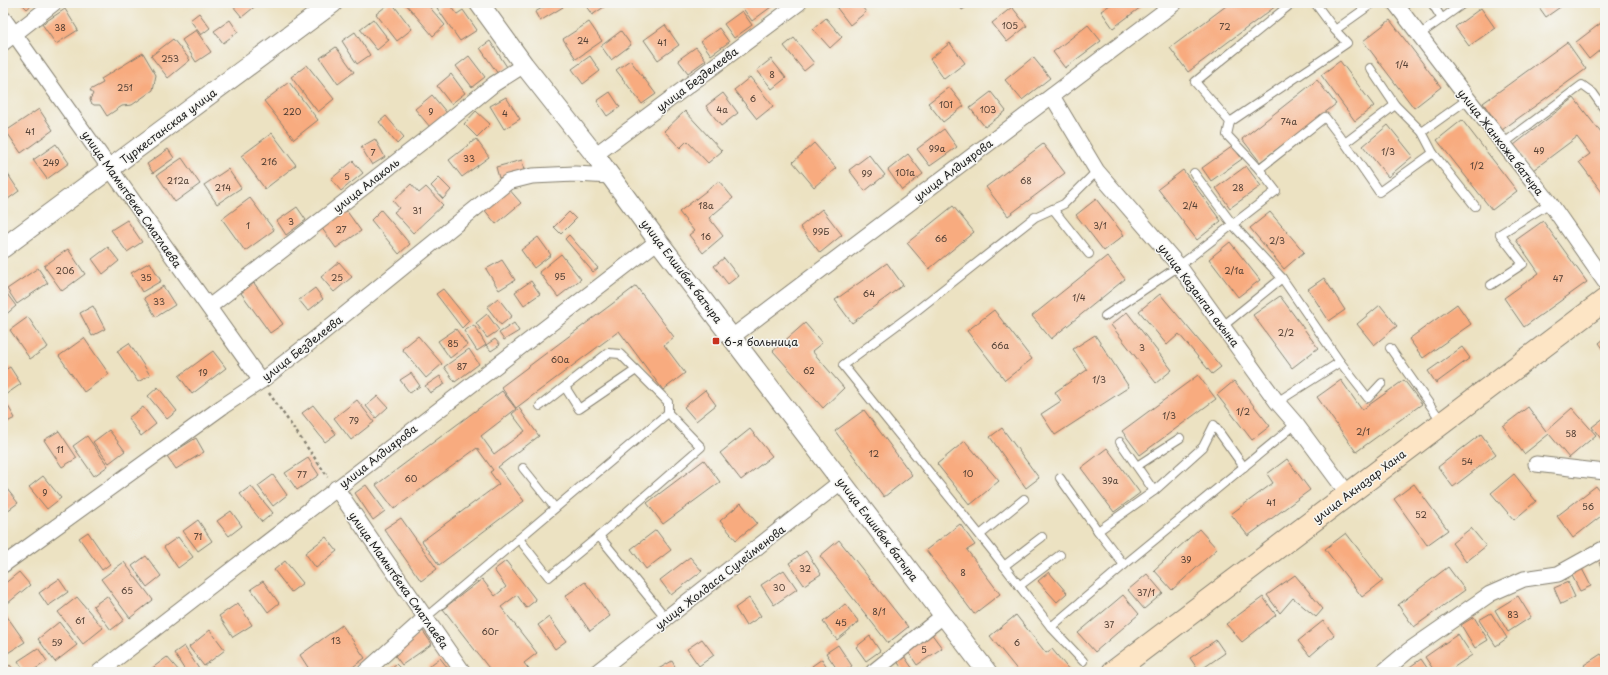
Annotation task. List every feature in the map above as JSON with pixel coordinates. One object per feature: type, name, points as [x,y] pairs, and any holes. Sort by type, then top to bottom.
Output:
[{"type":"main road","name":"улица Акназар Хана","points":[[1113,672],[1605,300]]},
{"type":"street","points":[[3,43],[54,3]]},
{"type":"street","name":"Туркестанская улица","points":[[3,248],[333,3]]},
{"type":"street","name":"улица Елшибек батыра","points":[[479,3],[524,65],[595,155],[658,241],[987,672]]},
{"type":"street","name":"улица Безделеева","points":[[595,155],[799,3]]},
{"type":"street","name":"улица Алдиярова","points":[[732,337],[1175,3]]},
{"type":"street","name":"улица Жанкожа батыра","points":[[1395,3],[1468,100],[1550,203],[1605,282]]},
{"type":"street","name":"улица Мамытбека Сматлаева","points":[[3,18],[261,381]]},
{"type":"street","name":"улица Алаколь","points":[[209,307],[431,135],[494,84],[524,65]]},
{"type":"street","name":"улица Казангап акына","points":[[1052,96],[1097,171],[1179,266],[1277,402],[1296,424],[1348,494]]},
{"type":"street","name":"улица Безделеева","points":[[3,565],[222,407],[261,381],[508,182],[532,176],[575,174],[611,176]]},
{"type":"street","name":"улица Алдиярова","points":[[99,672],[658,241]]},
{"type":"street","points":[[1536,464],[1605,472]]},
{"type":"street","name":"улица Жолдаса Сулейменова","points":[[597,672],[842,482]]},
{"type":"street","name":"улица Мамытбека Сматлаева","points":[[336,488],[463,672]]},
{"type":"street","points":[[1383,672],[1408,651],[1490,594],[1524,579],[1558,574],[1605,548]]},
{"type":"street","points":[[873,672],[944,615]]},
{"type":"street","points":[[365,672],[425,618]]},
{"type":"lane","points":[[1230,122],[1195,82],[1292,3]]},
{"type":"lane","points":[[1106,316],[1179,266],[1276,191],[1259,169],[1227,135],[1230,122],[1347,43],[1335,30],[1315,3]]},
{"type":"lane","points":[[1335,30],[1373,3]]},
{"type":"lane","points":[[1432,3],[1442,19]]},
{"type":"lane","points":[[1419,35],[1464,3]]},
{"type":"lane","points":[[1370,68],[1395,105],[1422,132],[1433,153],[1475,206]]},
{"type":"lane","points":[[1503,144],[1582,85],[1593,93],[1605,110]]},
{"type":"lane","points":[[1422,132],[1468,100]]},
{"type":"lane","points":[[1345,143],[1395,105]]},
{"type":"lane","points":[[1259,169],[1325,117],[1379,192],[1433,153]]},
{"type":"lane","points":[[1083,660],[1051,627],[980,535],[843,365],[916,311],[1035,217],[1064,204],[1097,171]]},
{"type":"lane","points":[[1194,173],[1233,224],[1282,278],[1340,362],[1368,398],[1382,384]]},
{"type":"lane","points":[[1491,285],[1523,264],[1500,234],[1550,203]]},
{"type":"lane","points":[[1053,209],[1089,254]]},
{"type":"lane","points":[[1223,326],[1282,278]]},
{"type":"lane","points":[[1390,348],[1442,423]]},
{"type":"lane","points":[[519,539],[549,577],[599,536],[700,447],[668,413],[668,402],[620,354],[608,353],[540,406]]},
{"type":"lane","points":[[1277,402],[1340,362]]},
{"type":"lane","points":[[565,387],[579,409],[636,370]]},
{"type":"lane","points":[[425,618],[668,413]]},
{"type":"lane","points":[[1051,627],[1296,424]]},
{"type":"lane","points":[[1098,531],[1154,490],[1203,447],[1214,425],[1244,467]]},
{"type":"lane","points":[[1137,466],[1180,438]]},
{"type":"lane","points":[[1120,442],[1154,490]]},
{"type":"lane","points":[[523,468],[555,508]]},
{"type":"lane","points":[[1060,478],[1124,565]]},
{"type":"lane","points":[[980,535],[1024,499]]},
{"type":"lane","points":[[599,536],[666,618]]},
{"type":"lane","points":[[1004,566],[1042,537]]},
{"type":"lane","points":[[1019,586],[1060,555]]},
{"type":"path","points":[[261,381],[336,488]]},
{"type":"building","points":[[21,3],[34,3],[27,9]]},
{"type":"building","points":[[234,3],[258,4],[242,17],[232,5]]},
{"type":"building","points":[[392,3],[412,29],[397,41],[376,14]]},
{"type":"building","points":[[405,3],[426,3],[445,25],[433,36]]},
{"type":"building","points":[[445,3],[449,3],[457,14],[463,10],[477,30],[460,41],[437,8]]},
{"type":"building","points":[[551,3],[560,3],[563,7],[540,21],[535,12]]},
{"type":"building","points":[[584,3],[610,3],[592,15]]},
{"type":"building","points":[[739,3],[768,3],[771,7],[752,21]]},
{"type":"building","points":[[843,3],[859,3],[866,12],[850,25],[837,8]]},
{"type":"building","points":[[958,3],[973,3],[962,10]]},
{"type":"building","points":[[1113,3],[1145,4],[1113,28],[1101,11]]},
{"type":"building","points":[[1230,3],[1280,3],[1188,72],[1170,48]]},
{"type":"building","points":[[1536,3],[1566,3],[1546,17]]},
{"type":"building","points":[[1012,7],[1027,26],[1007,42],[992,23]]},
{"type":"building","points":[[1481,8],[1495,28],[1469,46],[1455,27]]},
{"type":"building","points":[[65,9],[78,30],[56,44],[42,24]]},
{"type":"building","points":[[742,11],[752,25],[734,38],[724,24]]},
{"type":"building","points":[[199,13],[210,28],[201,35],[190,20]]},
{"type":"building","points":[[826,18],[842,37],[830,48],[813,29]]},
{"type":"building","points":[[373,19],[389,40],[377,50],[360,29]]},
{"type":"building","points":[[230,20],[238,32],[223,43],[214,31]]},
{"type":"building","points":[[1390,20],[1441,87],[1414,108],[1363,41]]},
{"type":"building","points":[[1605,20],[1605,46],[1589,59],[1576,42]]},
{"type":"building","points":[[589,22],[602,41],[576,59],[563,39]]},
{"type":"building","points":[[665,25],[679,45],[658,60],[644,40]]},
{"type":"building","points":[[1088,25],[1101,41],[1065,68],[1053,52]]},
{"type":"building","points":[[719,28],[729,42],[711,55],[701,41]]},
{"type":"building","points":[[196,30],[211,52],[196,62],[182,40]]},
{"type":"building","points":[[621,31],[631,45],[611,60],[601,46]]},
{"type":"building","points":[[355,32],[370,55],[357,64],[342,41]]},
{"type":"building","points":[[794,38],[814,63],[804,71],[784,46]]},
{"type":"building","points":[[173,39],[190,60],[168,78],[151,56]]},
{"type":"building","points":[[490,41],[507,67],[498,74],[480,48]]},
{"type":"building","points":[[1567,42],[1586,69],[1502,130],[1483,103]]},
{"type":"building","points":[[950,43],[965,63],[944,79],[930,59]]},
{"type":"building","points":[[336,47],[354,72],[338,84],[320,58]]},
{"type":"building","points":[[696,47],[706,60],[688,73],[678,60]]},
{"type":"building","points":[[143,53],[156,75],[153,90],[132,105],[122,106],[107,116],[100,105],[94,105],[91,103],[90,99],[93,94],[90,90],[103,83],[101,79]]},
{"type":"building","points":[[469,56],[485,77],[472,87],[456,66]]},
{"type":"building","points":[[590,56],[600,71],[583,84],[572,69]]},
{"type":"building","points":[[1033,57],[1050,78],[1022,100],[1005,80]]},
{"type":"building","points":[[771,59],[786,78],[772,89],[757,70]]},
{"type":"building","points":[[630,60],[656,94],[642,104],[616,70]]},
{"type":"building","points":[[1340,61],[1374,106],[1355,121],[1321,75]]},
{"type":"building","points":[[307,65],[334,99],[318,112],[291,77]]},
{"type":"building","points":[[451,74],[465,93],[451,104],[437,86]]},
{"type":"building","points":[[750,77],[773,106],[757,119],[734,90]]},
{"type":"building","points":[[1317,80],[1336,104],[1260,162],[1242,139]]},
{"type":"building","points":[[289,82],[318,120],[294,139],[264,101]]},
{"type":"building","points":[[949,87],[964,106],[943,122],[928,103]]},
{"type":"building","points":[[610,92],[620,107],[607,116],[597,101]]},
{"type":"building","points":[[991,92],[1006,111],[985,127],[970,108]]},
{"type":"building","points":[[723,93],[738,113],[721,126],[706,106]]},
{"type":"building","points":[[432,95],[447,113],[430,127],[415,109]]},
{"type":"building","points":[[506,97],[520,119],[504,129],[490,106]]},
{"type":"building","points":[[1574,98],[1605,138],[1605,196],[1579,162],[1590,154],[1577,137],[1533,170],[1514,145]]},
{"type":"building","points":[[39,109],[53,130],[21,153],[6,131]]},
{"type":"building","points":[[476,111],[490,124],[477,137],[464,124]]},
{"type":"building","points":[[685,111],[722,151],[708,163],[687,141],[680,148],[664,131]]},
{"type":"building","points":[[386,116],[404,137],[397,144],[379,122]]},
{"type":"building","points":[[1462,120],[1517,191],[1492,210],[1437,140]]},
{"type":"building","points":[[1388,125],[1413,156],[1388,177],[1363,146]]},
{"type":"building","points":[[944,129],[957,147],[930,166],[917,149]]},
{"type":"building","points":[[272,133],[296,165],[265,189],[241,156]]},
{"type":"building","points":[[375,139],[385,157],[372,165],[361,147]]},
{"type":"building","points":[[476,139],[489,157],[462,177],[449,160]]},
{"type":"building","points":[[814,143],[836,168],[814,187],[793,162]]},
{"type":"building","points":[[56,144],[69,163],[47,179],[33,160]]},
{"type":"building","points":[[1043,144],[1065,173],[1008,216],[986,187]]},
{"type":"building","points":[[1233,146],[1242,159],[1211,181],[1202,168]]},
{"type":"building","points":[[168,149],[174,158],[153,173],[147,164]]},
{"type":"building","points":[[908,154],[923,174],[902,190],[888,170]]},
{"type":"building","points":[[869,155],[885,175],[865,191],[849,170]]},
{"type":"building","points":[[182,158],[200,184],[175,202],[157,175]]},
{"type":"building","points":[[522,160],[524,171],[499,178],[496,167]]},
{"type":"building","points":[[353,161],[363,173],[341,191],[331,179]]},
{"type":"building","points":[[1246,166],[1261,186],[1230,208],[1216,188]]},
{"type":"building","points":[[228,169],[241,188],[217,204],[204,185]]},
{"type":"building","points":[[5,170],[19,191],[4,202],[3,171]]},
{"type":"building","points":[[1183,170],[1221,221],[1197,240],[1158,189]]},
{"type":"building","points":[[439,178],[451,190],[443,199],[431,186]]},
{"type":"building","points":[[719,181],[733,198],[709,218],[723,236],[703,253],[689,235],[694,231],[679,212]]},
{"type":"building","points":[[411,184],[419,193],[426,187],[443,205],[413,233],[394,212],[399,208],[393,201]]},
{"type":"building","points":[[508,188],[521,203],[496,224],[483,208]]},
{"type":"building","points":[[250,198],[274,230],[245,251],[222,219]]},
{"type":"building","points":[[1096,199],[1124,235],[1104,251],[1076,215]]},
{"type":"building","points":[[953,206],[974,232],[929,269],[907,243]]},
{"type":"building","points":[[297,207],[306,220],[286,235],[277,221]]},
{"type":"building","points":[[822,209],[842,235],[820,253],[800,227]]},
{"type":"building","points":[[346,210],[361,231],[336,248],[321,227]]},
{"type":"building","points":[[381,210],[410,244],[399,254],[371,220]]},
{"type":"building","points":[[569,212],[576,219],[561,234],[554,227]]},
{"type":"building","points":[[1270,212],[1304,252],[1284,269],[1250,228]]},
{"type":"building","points":[[127,220],[142,242],[127,252],[111,230]]},
{"type":"building","points":[[1543,221],[1587,282],[1524,327],[1504,298],[1539,273],[1516,240]]},
{"type":"building","points":[[569,235],[598,268],[593,272],[565,239]]},
{"type":"building","points":[[538,237],[551,255],[534,268],[521,250]]},
{"type":"building","points":[[1230,242],[1260,280],[1238,297],[1209,259]]},
{"type":"building","points":[[108,247],[119,261],[103,274],[92,259]]},
{"type":"building","points":[[68,249],[85,274],[62,291],[44,266]]},
{"type":"building","points":[[561,254],[581,279],[558,297],[539,272]]},
{"type":"building","points":[[1107,256],[1125,279],[1051,339],[1032,316]]},
{"type":"building","points":[[724,258],[738,276],[728,284],[714,266]]},
{"type":"building","points":[[502,260],[515,280],[499,290],[486,269]]},
{"type":"building","points":[[150,262],[161,281],[142,292],[131,273]]},
{"type":"building","points":[[339,262],[352,277],[334,292],[321,277]]},
{"type":"building","points":[[887,263],[903,285],[852,323],[835,300]]},
{"type":"building","points":[[38,268],[48,283],[17,304],[7,289]]},
{"type":"building","points":[[1324,278],[1345,310],[1329,321],[1308,289]]},
{"type":"building","points":[[531,281],[540,294],[524,305],[515,292]]},
{"type":"building","points":[[254,283],[283,324],[270,333],[241,293]]},
{"type":"building","points":[[163,286],[175,305],[156,317],[144,298]]},
{"type":"building","points":[[636,286],[674,337],[664,345],[685,373],[663,390],[619,331],[516,408],[501,387]]},
{"type":"building","points":[[315,288],[323,299],[308,311],[299,300]]},
{"type":"building","points":[[443,289],[469,321],[462,328],[436,294]]},
{"type":"building","points":[[7,294],[16,306],[3,317],[3,297]]},
{"type":"building","points":[[1160,294],[1221,367],[1212,374],[1179,334],[1167,345],[1139,311]]},
{"type":"building","points":[[1280,296],[1318,348],[1292,368],[1253,315]]},
{"type":"building","points":[[498,298],[512,316],[501,325],[487,307]]},
{"type":"building","points":[[1457,304],[1471,324],[1423,358],[1409,339]]},
{"type":"building","points":[[1380,305],[1397,326],[1374,345],[1357,324]]},
{"type":"building","points":[[93,306],[105,329],[92,336],[80,313]]},
{"type":"building","points":[[994,310],[1032,359],[1005,380],[967,331]]},
{"type":"building","points":[[1127,312],[1172,370],[1156,383],[1111,325]]},
{"type":"building","points":[[487,314],[499,330],[487,338],[476,323]]},
{"type":"building","points":[[28,317],[48,347],[30,359],[10,330]]},
{"type":"building","points":[[514,323],[519,331],[504,340],[499,333]]},
{"type":"building","points":[[805,323],[822,343],[812,351],[844,388],[823,408],[773,351]]},
{"type":"building","points":[[474,325],[486,345],[477,351],[464,331]]},
{"type":"building","points":[[456,329],[467,345],[450,358],[438,341]]},
{"type":"building","points":[[1095,335],[1129,387],[1055,435],[1041,414],[1061,401],[1055,392],[1087,370],[1073,349]]},
{"type":"building","points":[[418,336],[442,364],[426,378],[402,349]]},
{"type":"building","points":[[84,338],[109,374],[84,392],[59,356]]},
{"type":"building","points":[[1605,338],[1605,351],[1599,343]]},
{"type":"building","points":[[495,339],[500,345],[491,351],[486,345]]},
{"type":"building","points":[[129,343],[150,375],[138,382],[117,351]]},
{"type":"building","points":[[1462,347],[1470,358],[1436,383],[1428,371]]},
{"type":"building","points":[[469,349],[479,364],[455,382],[444,367]]},
{"type":"building","points":[[213,351],[226,368],[192,394],[179,376]]},
{"type":"building","points":[[10,367],[21,384],[5,395],[3,391],[3,371]]},
{"type":"building","points":[[411,373],[420,386],[410,393],[400,380]]},
{"type":"building","points":[[1198,375],[1216,399],[1140,455],[1122,431]]},
{"type":"building","points":[[440,376],[445,384],[430,393],[425,386]]},
{"type":"building","points":[[1341,380],[1362,410],[1404,380],[1422,404],[1356,452],[1317,397]]},
{"type":"building","points":[[1234,381],[1270,426],[1252,440],[1217,395]]},
{"type":"building","points":[[158,387],[177,411],[167,419],[148,396]]},
{"type":"building","points":[[705,390],[716,405],[696,421],[684,407]]},
{"type":"building","points":[[502,391],[516,409],[481,436],[494,454],[525,431],[512,414],[519,408],[539,436],[498,467],[524,501],[439,565],[422,541],[499,484],[490,472],[493,470],[477,448],[394,509],[376,485]]},
{"type":"building","points":[[378,396],[388,407],[376,418],[366,406]]},
{"type":"building","points":[[357,400],[374,422],[351,440],[334,418]]},
{"type":"building","points":[[5,401],[15,418],[3,424],[3,402]]},
{"type":"building","points":[[313,405],[336,434],[325,442],[302,413]]},
{"type":"building","points":[[143,407],[156,424],[141,436],[128,418]]},
{"type":"building","points":[[1528,407],[1546,431],[1572,408],[1596,435],[1569,458],[1549,434],[1524,454],[1503,426]]},
{"type":"building","points":[[864,410],[912,475],[884,497],[835,431]]},
{"type":"building","points":[[1605,417],[1605,444],[1592,427]]},
{"type":"building","points":[[1002,428],[1039,478],[1026,488],[990,437]]},
{"type":"building","points":[[750,429],[772,456],[741,480],[720,453]]},
{"type":"building","points":[[109,430],[125,451],[109,463],[93,442]]},
{"type":"building","points":[[59,431],[77,458],[62,467],[44,440]]},
{"type":"building","points":[[1481,434],[1496,454],[1453,487],[1438,467]]},
{"type":"building","points":[[87,436],[108,466],[94,476],[73,446]]},
{"type":"building","points":[[196,438],[204,452],[176,469],[167,456]]},
{"type":"building","points":[[965,441],[999,481],[970,505],[937,464]]},
{"type":"building","points":[[1107,448],[1140,493],[1114,512],[1081,468]]},
{"type":"building","points":[[308,458],[319,475],[297,490],[285,473]]},
{"type":"building","points":[[1287,459],[1310,490],[1248,536],[1231,514],[1273,483],[1267,474]]},
{"type":"building","points":[[704,460],[720,482],[663,524],[647,503]]},
{"type":"building","points":[[1514,474],[1536,501],[1514,520],[1491,493]]},
{"type":"building","points":[[273,475],[287,495],[273,506],[258,486]]},
{"type":"building","points":[[43,476],[61,498],[47,509],[29,487]]},
{"type":"building","points":[[3,484],[18,503],[3,514]]},
{"type":"building","points":[[1414,484],[1448,530],[1427,545],[1394,499]]},
{"type":"building","points":[[366,485],[385,511],[373,520],[355,493]]},
{"type":"building","points":[[251,486],[273,513],[262,522],[240,494]]},
{"type":"building","points":[[1596,486],[1605,498],[1605,513],[1573,538],[1557,516]]},
{"type":"building","points":[[741,503],[757,523],[736,540],[720,521]]},
{"type":"building","points":[[231,511],[242,526],[229,536],[217,521]]},
{"type":"building","points":[[401,518],[437,569],[421,581],[384,529]]},
{"type":"building","points":[[198,520],[212,541],[198,551],[183,531]]},
{"type":"building","points":[[960,524],[975,545],[967,550],[1000,594],[974,614],[926,550]]},
{"type":"building","points":[[1471,528],[1486,546],[1466,562],[1452,543]]},
{"type":"building","points":[[1199,529],[1217,549],[1172,590],[1154,570]]},
{"type":"building","points":[[656,530],[671,550],[646,569],[631,549]]},
{"type":"building","points":[[88,532],[110,564],[102,570],[79,538]]},
{"type":"building","points":[[1346,533],[1383,581],[1362,597],[1325,549]]},
{"type":"building","points":[[178,537],[193,557],[178,568],[164,547]]},
{"type":"building","points":[[326,537],[337,551],[316,568],[305,553]]},
{"type":"building","points":[[839,540],[908,627],[888,643],[820,556]]},
{"type":"building","points":[[806,551],[821,574],[804,585],[789,563]]},
{"type":"building","points":[[146,556],[161,576],[147,587],[132,566]]},
{"type":"building","points":[[690,557],[702,571],[671,595],[660,580]]},
{"type":"building","points":[[1605,560],[1605,573],[1599,563]]},
{"type":"building","points":[[285,561],[303,583],[291,592],[274,570]]},
{"type":"building","points":[[506,561],[536,600],[526,608],[517,595],[501,607],[537,653],[524,663],[531,672],[492,672],[443,609],[482,579],[495,596],[506,587],[494,570]]},
{"type":"building","points":[[124,562],[153,600],[130,618],[101,579]]},
{"type":"building","points":[[1580,565],[1591,586],[1580,591],[1569,570]]},
{"type":"building","points":[[1448,567],[1465,590],[1414,627],[1398,605]]},
{"type":"building","points":[[784,570],[797,589],[774,605],[761,585]]},
{"type":"building","points":[[19,572],[30,585],[8,603],[3,597],[3,585]]},
{"type":"building","points":[[1049,572],[1067,593],[1057,602],[1038,581]]},
{"type":"building","points":[[1147,574],[1163,593],[1144,609],[1128,590]]},
{"type":"building","points":[[1295,575],[1323,609],[1316,617],[1293,598],[1280,613],[1267,595]]},
{"type":"building","points":[[59,579],[68,592],[48,606],[39,593]]},
{"type":"building","points":[[263,581],[279,603],[268,612],[251,589]]},
{"type":"building","points":[[585,582],[610,616],[590,631],[565,596]]},
{"type":"building","points":[[1568,582],[1575,597],[1561,604],[1554,588]]},
{"type":"building","points":[[1123,595],[1139,614],[1095,652],[1078,633]]},
{"type":"building","points":[[107,596],[124,620],[111,630],[93,606]]},
{"type":"building","points":[[1518,596],[1531,617],[1508,632],[1495,610]]},
{"type":"building","points":[[77,597],[103,628],[83,644],[58,612]]},
{"type":"building","points":[[1263,597],[1276,615],[1242,642],[1226,624]]},
{"type":"building","points":[[749,598],[761,616],[746,626],[735,608]]},
{"type":"building","points":[[238,603],[252,625],[233,637],[219,616]]},
{"type":"building","points":[[845,604],[859,622],[837,640],[823,622]]},
{"type":"building","points":[[1491,613],[1507,638],[1496,646],[1479,620]]},
{"type":"building","points":[[6,615],[25,642],[3,656],[3,617]]},
{"type":"building","points":[[1016,615],[1046,653],[1052,649],[1070,671],[1019,672],[990,636]]},
{"type":"building","points":[[549,617],[566,641],[555,649],[538,625]]},
{"type":"building","points":[[1474,617],[1488,640],[1475,648],[1461,625]]},
{"type":"building","points":[[1323,621],[1334,635],[1310,656],[1298,641]]},
{"type":"building","points":[[59,622],[77,645],[55,662],[38,639]]},
{"type":"building","points":[[342,625],[365,658],[346,672],[311,672],[300,655]]},
{"type":"building","points":[[210,630],[225,650],[204,666],[189,647]]},
{"type":"building","points":[[423,631],[432,644],[402,665],[393,653]]},
{"type":"building","points":[[931,633],[942,648],[917,665],[907,650]]},
{"type":"building","points":[[1458,634],[1472,655],[1447,672],[1435,672],[1425,657]]},
{"type":"building","points":[[870,636],[880,651],[866,661],[856,647]]},
{"type":"building","points":[[702,639],[714,655],[699,666],[687,649]]},
{"type":"building","points":[[1216,640],[1225,653],[1199,671],[1190,658]]},
{"type":"building","points":[[838,645],[852,666],[843,672],[839,672],[826,653]]},
{"type":"building","points":[[184,646],[201,672],[186,672],[174,653]]},
{"type":"building","points":[[38,648],[47,661],[31,672],[25,672],[18,661]]},
{"type":"building","points":[[1601,654],[1605,659],[1605,672],[1588,672],[1584,665]]},
{"type":"building","points":[[904,656],[915,672],[904,672],[897,661]]},
{"type":"building","points":[[167,657],[180,672],[153,672],[151,669]]},
{"type":"building","points":[[440,658],[451,672],[432,672],[428,667]]},
{"type":"building","points":[[822,659],[830,672],[816,672],[812,666]]},
{"type":"building","points":[[1421,659],[1430,672],[1404,672],[1404,671]]},
{"type":"building","points":[[672,661],[678,672],[655,671]]},
{"type":"building","points":[[396,664],[404,672],[385,672]]},
{"type":"building","points":[[10,665],[15,672],[3,672],[3,670]]},
{"type":"building","points":[[805,667],[808,672],[797,672]]},
{"type":"place","name":"6-я больница","points":[[716,341]]}]
